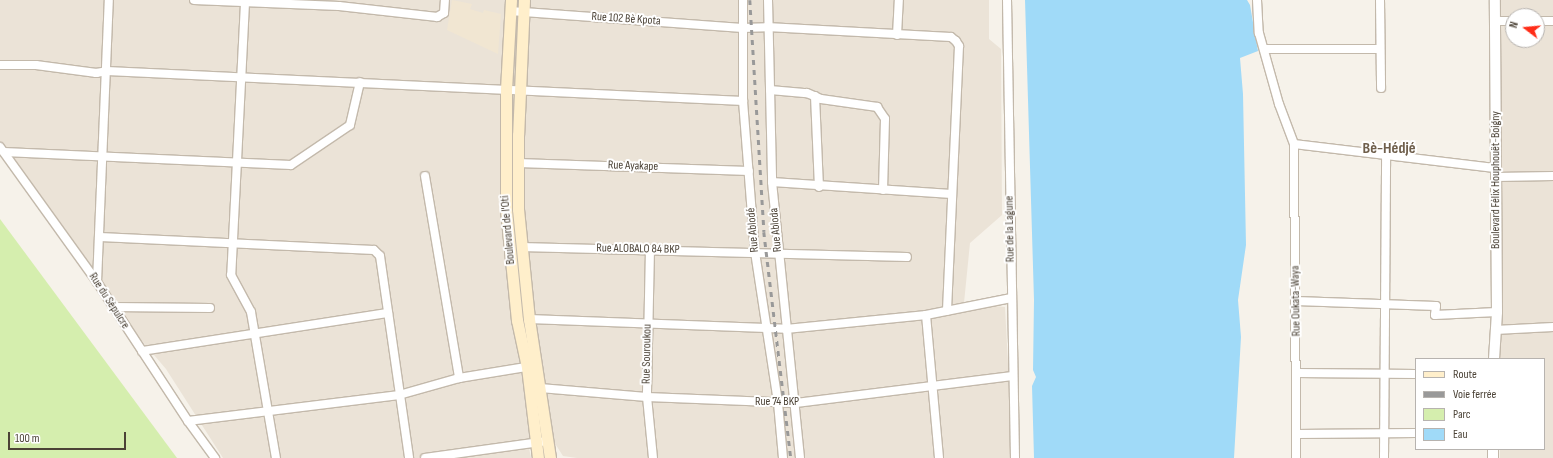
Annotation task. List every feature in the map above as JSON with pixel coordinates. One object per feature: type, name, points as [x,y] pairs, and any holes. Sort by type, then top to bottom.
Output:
[{"type":"main road","name":"Boulevard de l'Oti","points":[[524,0],[519,89],[518,209],[520,246],[529,319],[532,366],[542,442],[550,458]]},
{"type":"main road","name":"Boulevard de l'Oti","points":[[511,5],[506,89],[506,210],[517,320],[540,388],[542,442],[538,458]]},
{"type":"main road","points":[[506,210],[518,209]]},
{"type":"street","points":[[97,282],[109,0]]},
{"type":"street","points":[[194,0],[246,3],[337,3],[437,17],[444,13],[445,0]]},
{"type":"street","name":"Rue Ablodé","points":[[743,0],[743,101],[755,252],[778,403],[784,458]]},
{"type":"street","name":"Rue Abloda","points":[[768,0],[767,26],[772,182],[786,329],[796,403],[800,458]]},
{"type":"street","points":[[897,35],[899,0]]},
{"type":"street","name":"Rue de la Lagune","points":[[1007,0],[1014,458]]},
{"type":"street","name":"Rue Oukata-Waya","points":[[1258,0],[1260,34],[1279,104],[1294,144],[1297,373],[1296,458]]},
{"type":"street","points":[[1380,0],[1379,49],[1381,88]]},
{"type":"street","name":"Boulevard Félix Houphouët-Boigny","points":[[1494,358],[1497,312],[1495,0]]},
{"type":"street","points":[[246,3],[231,241],[232,275],[247,302],[255,332],[270,411],[276,458]]},
{"type":"street","name":"Rue 102 Bè Kpota","points":[[511,5],[523,12],[742,28],[767,26],[951,38],[959,46],[947,311]]},
{"type":"street","points":[[1496,22],[1505,22]]},
{"type":"street","points":[[1264,49],[1379,49]]},
{"type":"street","points":[[0,65],[36,65],[96,73],[107,71],[241,79],[360,82],[743,101]]},
{"type":"street","points":[[2,149],[103,156],[294,165],[350,125],[360,82]]},
{"type":"street","points":[[770,90],[872,104],[882,112],[885,119],[883,190]]},
{"type":"street","points":[[815,96],[819,187]]},
{"type":"street","points":[[1294,144],[1386,154],[1496,173],[1553,176]]},
{"type":"street","name":"Rue du Sépulcre","points":[[2,149],[97,282],[188,421],[215,458]]},
{"type":"street","points":[[1384,458],[1386,154]]},
{"type":"street","name":"Rue Ayakape","points":[[518,163],[749,171]]},
{"type":"street","points":[[425,176],[459,378]]},
{"type":"street","points":[[772,182],[819,187],[952,194]]},
{"type":"street","points":[[100,238],[231,241],[374,250],[380,256],[409,458]]},
{"type":"street","name":"Rue ALOBALO 84 BKP","points":[[520,246],[778,252],[907,257]]},
{"type":"street","name":"Rue Souroukou","points":[[650,249],[647,397],[653,458]]},
{"type":"street","points":[[529,319],[786,329],[926,315],[1011,298]]},
{"type":"street","points":[[1296,301],[1436,306],[1435,315],[1497,312]]},
{"type":"street","points":[[113,307],[210,308]]},
{"type":"street","points":[[142,351],[255,332],[388,313]]},
{"type":"street","points":[[926,315],[934,387],[939,458]]},
{"type":"street","points":[[1495,330],[1553,327]]},
{"type":"street","points":[[188,421],[399,395],[459,378],[532,366]]},
{"type":"street","points":[[1297,373],[1415,374]]},
{"type":"street","name":"Rue 74 BKP","points":[[540,388],[647,397],[796,403],[934,387],[1012,376]]},
{"type":"street","points":[[1297,434],[1415,433]]},
{"type":"street","points":[[425,458],[542,442]]},
{"type":"shaded area","points":[[0,0],[989,0],[989,39],[1001,49],[1002,215],[970,243],[964,303],[1005,307],[1013,458],[577,458],[563,456],[556,445],[530,446],[487,453],[529,448],[531,458],[455,458],[477,454],[445,458],[223,458],[166,369],[113,307],[0,155]]},
{"type":"shaded area","points":[[452,0],[472,4],[470,9],[483,13],[484,10],[501,14],[498,54],[447,30]]},
{"type":"shaded area","points":[[1501,0],[1553,0],[1553,458],[1500,458],[1500,450],[1545,450],[1545,358],[1500,358]]},
{"type":"green space","points":[[0,219],[177,458],[0,458]]},
{"type":"water","points":[[1025,0],[1247,0],[1250,5],[1258,51],[1240,58],[1243,94],[1246,245],[1238,300],[1241,337],[1234,458],[1034,458],[1032,386],[1036,377],[1033,370],[1034,300]]},
{"type":"railway","points":[[750,0],[764,232],[791,458]]},
{"type":"district","name":"Bè-Hédjé","points":[[1389,149]]}]
